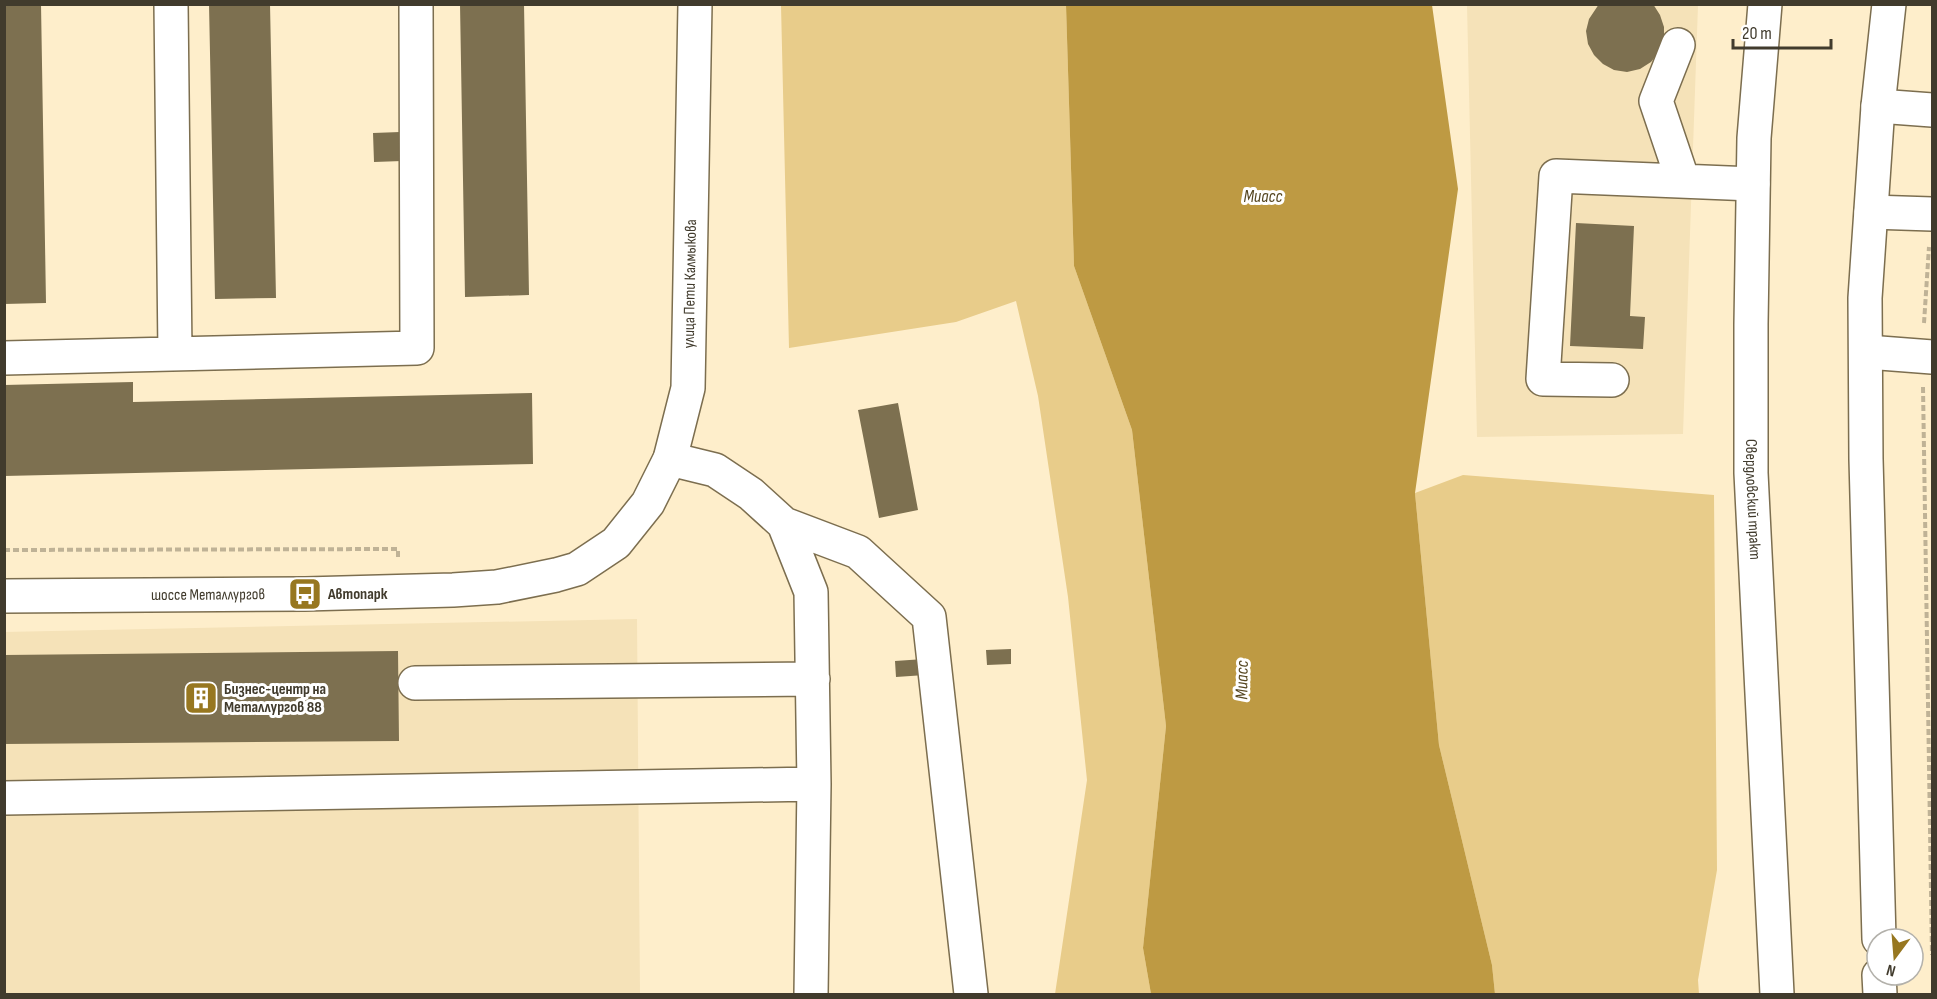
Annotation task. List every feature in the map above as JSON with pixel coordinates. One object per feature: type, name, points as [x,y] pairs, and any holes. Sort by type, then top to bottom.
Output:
[{"type":"main road","points":[[171,4],[176,354]]},
{"type":"main road","points":[[4,358],[417,348],[416,4]]},
{"type":"main road","name":"улица Пети Калмыкова","points":[[616,543],[648,504],[670,459],[688,388],[695,4]]},
{"type":"main road","name":"Свердловский тракт","points":[[1766,4],[1754,138],[1751,473],[1777,994]]},
{"type":"main road","points":[[1878,927],[1866,459],[1865,298],[1878,106],[1889,4]]},
{"type":"main road","points":[[1678,45],[1656,101],[1683,181]]},
{"type":"main road","points":[[1878,106],[1932,110]]},
{"type":"main road","points":[[1612,380],[1543,379],[1556,176],[1753,184]]},
{"type":"main road","points":[[1871,212],[1932,214]]},
{"type":"main road","points":[[1867,352],[1927,356]]},
{"type":"main road","points":[[670,459],[715,470],[751,494],[784,524],[858,552],[929,617],[971,994]]},
{"type":"main road","points":[[784,524],[811,592],[814,784],[811,994]]},
{"type":"main road","name":"шоссе Металлургов","points":[[4,596],[305,594],[497,587],[556,576],[577,569],[616,543]]},
{"type":"main road","points":[[416,683],[813,679]]},
{"type":"main road","points":[[4,798],[814,784]]},
{"type":"path","points":[[1932,214],[1927,356],[1932,955]]},
{"type":"path","points":[[4,550],[398,549]]},
{"type":"shaded area","points":[[781,5],[1066,5],[1074,266],[1132,430],[1166,726],[1143,948],[1151,994],[1055,994],[1087,780],[1068,597],[1038,396],[1016,301],[956,322],[789,348]]},
{"type":"shaded area","points":[[1467,5],[1698,5],[1683,434],[1477,437]]},
{"type":"shaded area","points":[[1463,475],[1714,495],[1717,870],[1698,980],[1699,994],[1495,994],[1492,965],[1439,745],[1415,493]]},
{"type":"shaded area","points":[[637,619],[640,994],[5,994],[4,632]]},
{"type":"water","name":"Миасс","points":[[1066,5],[1432,5],[1458,189],[1415,493],[1439,745],[1492,965],[1495,994],[1151,994],[1143,948],[1166,726],[1132,430],[1074,266]]},
{"type":"building","points":[[4,4],[41,4],[46,303],[4,304]]},
{"type":"building","points":[[209,4],[270,4],[276,298],[215,299]]},
{"type":"building","points":[[460,4],[524,4],[529,295],[465,297]]},
{"type":"building","points":[[1599,4],[1653,4],[1664,27],[1664,40],[1659,52],[1651,62],[1640,69],[1627,72],[1614,70],[1594,55],[1588,44],[1586,31],[1589,19]]},
{"type":"building","points":[[400,132],[402,161],[374,162],[373,133]]},
{"type":"building","points":[[1576,223],[1634,226],[1630,316],[1645,317],[1643,349],[1570,346]]},
{"type":"building","points":[[133,382],[133,402],[532,393],[533,464],[4,476],[4,385]]},
{"type":"building","points":[[898,403],[918,510],[879,518],[858,410]]},
{"type":"building","points":[[1011,649],[1011,664],[987,665],[986,650]]},
{"type":"building","name":"Бизнес-центр на Металлургов 88","points":[[398,651],[399,741],[4,744],[4,655]]},
{"type":"building","points":[[924,659],[925,675],[896,677],[895,661]]},
{"type":"place","name":"Автопарк","points":[[305,594]]},
{"type":"place","name":"Бизнес-центр на Металлургов 88","points":[[201,698]]}]
